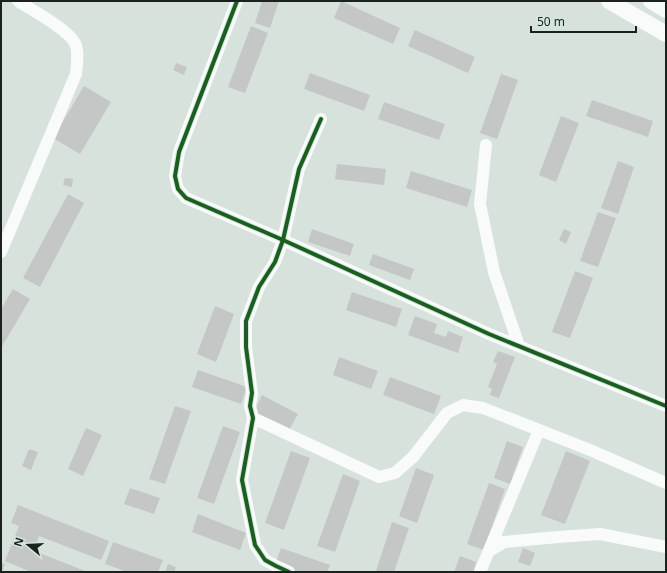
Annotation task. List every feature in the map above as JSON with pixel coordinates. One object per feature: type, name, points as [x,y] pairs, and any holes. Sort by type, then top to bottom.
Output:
[{"type":"street","points":[[1,252],[76,74],[77,53],[75,43],[63,30],[18,1]]},
{"type":"street","points":[[238,1],[179,152],[175,176],[178,189],[186,198],[283,240],[489,334],[666,406]]},
{"type":"street","points":[[609,1],[666,34]]},
{"type":"street","points":[[651,1],[666,10]]},
{"type":"street","points":[[289,572],[265,560],[256,544],[242,480],[253,418],[250,406],[252,393],[246,347],[246,321],[259,287],[275,262],[283,240],[299,169],[321,119]]},
{"type":"street","points":[[486,145],[480,204],[494,272],[519,346]]},
{"type":"street","points":[[253,418],[379,477],[396,473],[413,457],[448,413],[464,405],[483,408],[666,483]]},
{"type":"street","points":[[480,572],[539,430]]},
{"type":"street","points":[[489,551],[504,542],[558,536],[600,534],[666,547]]},
{"type":"building","points":[[262,1],[279,1],[270,28],[255,23]]},
{"type":"building","points":[[341,1],[400,28],[393,44],[334,18]]},
{"type":"building","points":[[251,26],[268,33],[245,93],[228,87]]},
{"type":"building","points":[[415,30],[475,57],[468,73],[408,46]]},
{"type":"building","points":[[176,63],[187,67],[184,75],[173,70]]},
{"type":"building","points":[[310,73],[370,95],[364,111],[304,89]]},
{"type":"building","points":[[501,74],[518,80],[497,139],[480,133]]},
{"type":"building","points":[[84,86],[111,102],[80,154],[53,138]]},
{"type":"building","points":[[592,100],[653,121],[648,137],[586,116]]},
{"type":"building","points":[[384,102],[445,124],[439,140],[378,119]]},
{"type":"building","points":[[561,116],[579,123],[556,182],[539,175]]},
{"type":"building","points":[[618,161],[634,167],[618,214],[601,208]]},
{"type":"building","points":[[337,164],[386,169],[384,185],[335,179]]},
{"type":"building","points":[[411,171],[472,190],[467,207],[406,188]]},
{"type":"building","points":[[65,178],[73,179],[72,187],[63,185]]},
{"type":"building","points":[[68,194],[84,203],[40,287],[23,278]]},
{"type":"building","points":[[598,212],[616,218],[598,267],[580,261]]},
{"type":"building","points":[[312,229],[354,244],[350,256],[308,242]]},
{"type":"building","points":[[564,229],[571,232],[566,244],[559,240]]},
{"type":"building","points":[[373,254],[414,269],[410,280],[369,265]]},
{"type":"building","points":[[575,271],[593,278],[570,338],[552,332]]},
{"type":"building","points":[[13,289],[30,299],[1,348],[1,309]]},
{"type":"building","points":[[352,292],[402,309],[396,327],[346,310]]},
{"type":"building","points":[[215,306],[234,314],[216,362],[197,354]]},
{"type":"building","points":[[415,316],[437,324],[434,333],[446,337],[448,331],[463,337],[458,353],[408,335]]},
{"type":"building","points":[[498,351],[515,357],[499,398],[490,395],[492,389],[488,387],[497,364],[493,362]]},
{"type":"building","points":[[339,357],[378,371],[371,389],[333,375]]},
{"type":"building","points":[[198,370],[247,387],[241,404],[192,387]]},
{"type":"building","points":[[390,377],[441,396],[434,414],[383,395]]},
{"type":"building","points":[[262,395],[298,414],[289,430],[254,412]]},
{"type":"building","points":[[175,406],[191,411],[165,484],[149,479]]},
{"type":"building","points":[[223,426],[240,432],[214,504],[197,498]]},
{"type":"building","points":[[86,428],[102,435],[83,476],[68,469]]},
{"type":"building","points":[[507,441],[523,447],[510,484],[494,478]]},
{"type":"building","points":[[29,449],[38,452],[31,470],[22,466]]},
{"type":"building","points":[[291,451],[310,458],[284,530],[265,523]]},
{"type":"building","points":[[566,451],[590,461],[565,524],[541,515]]},
{"type":"building","points":[[416,468],[434,475],[417,523],[399,516]]},
{"type":"building","points":[[343,474],[360,481],[335,552],[317,546]]},
{"type":"building","points":[[489,483],[505,489],[484,550],[467,544]]},
{"type":"building","points":[[130,488],[160,498],[154,514],[124,504]]},
{"type":"building","points":[[18,505],[109,541],[101,560],[39,536],[34,551],[88,572],[31,572],[5,561],[19,526],[11,523]]},
{"type":"building","points":[[198,514],[246,533],[240,550],[192,532]]},
{"type":"building","points":[[392,522],[409,528],[394,572],[379,572],[376,571]]},
{"type":"building","points":[[113,542],[163,560],[158,572],[121,572],[122,570],[105,564]]},
{"type":"building","points":[[281,548],[330,565],[327,572],[294,572],[275,565]]},
{"type":"building","points":[[523,548],[535,553],[530,566],[518,562]]},
{"type":"building","points":[[460,556],[476,562],[473,572],[454,572]]},
{"type":"building","points":[[1,563],[5,564],[2,572],[1,572]]},
{"type":"building","points":[[168,564],[176,567],[174,572],[165,572]]},
{"type":"cycle path","points":[[237,1],[179,152],[175,176],[178,189],[186,198],[283,240],[489,334],[666,406]]},
{"type":"cycle path","points":[[289,572],[265,560],[255,545],[242,480],[253,418],[250,406],[252,393],[246,347],[246,321],[259,287],[275,262],[283,240],[299,169],[321,119]]}]
